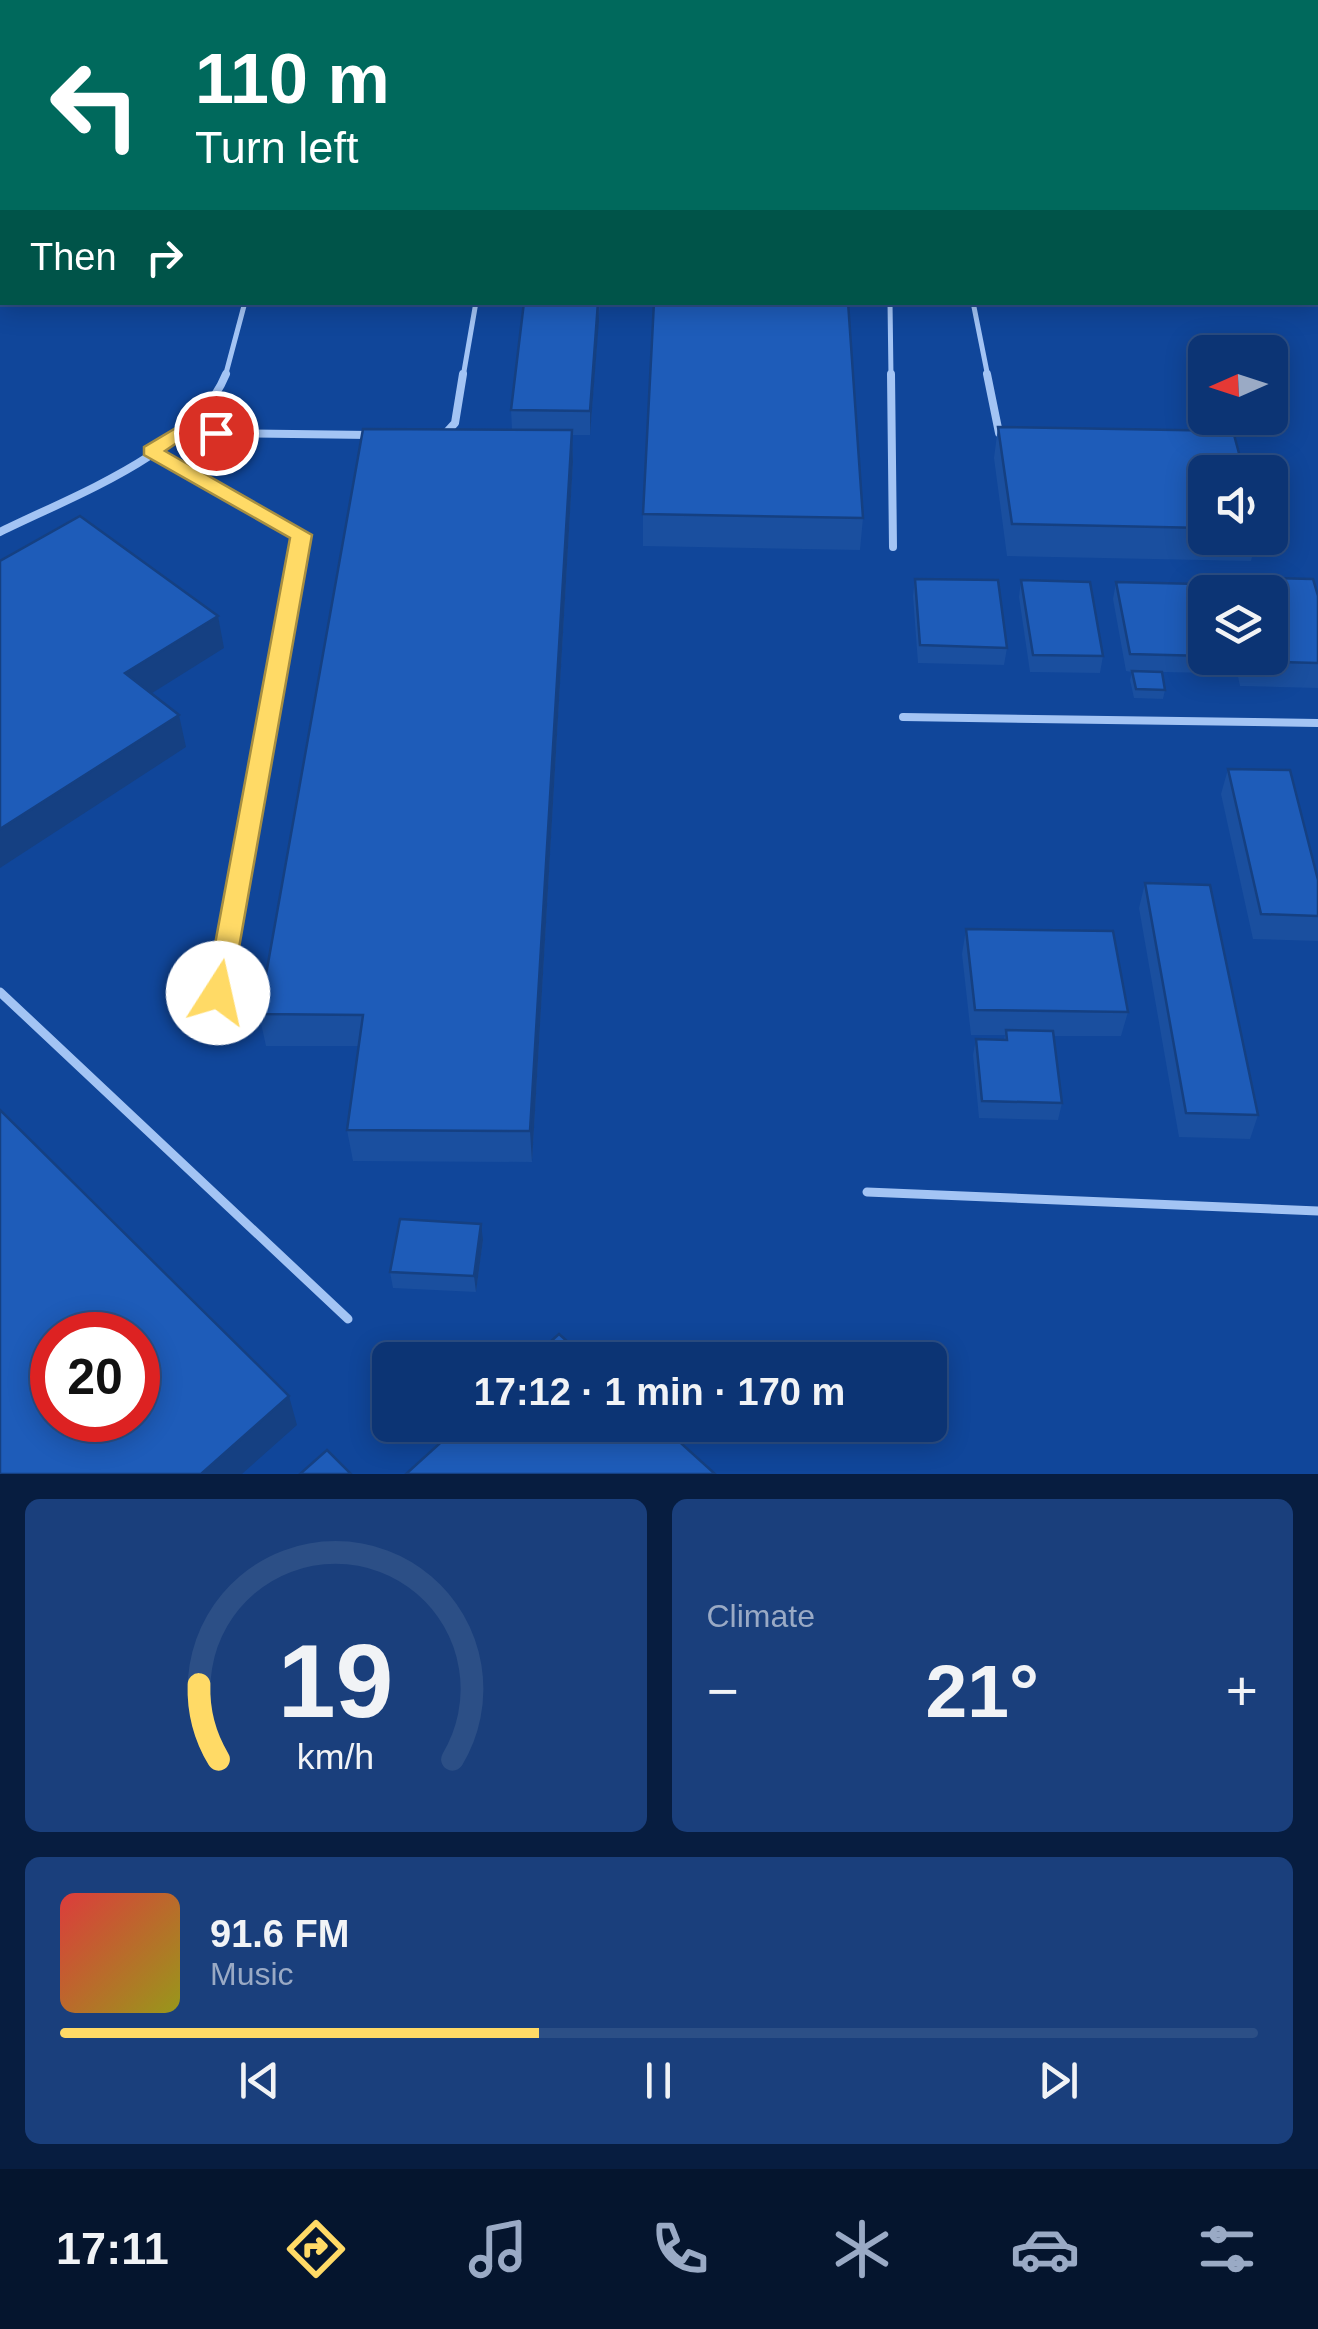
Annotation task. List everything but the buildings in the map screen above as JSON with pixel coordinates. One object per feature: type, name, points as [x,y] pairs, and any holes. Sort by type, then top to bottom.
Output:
[{"type":"lane","points":[[0,532],[151,451],[191,424],[213,402],[226,376],[244,305]]},
{"type":"lane","points":[[426,435],[446,435],[455,424],[475,305]]},
{"type":"lane","points":[[890,305],[893,547]]},
{"type":"lane","points":[[974,305],[1000,438]]},
{"type":"lane","points":[[191,424],[216,433],[386,435]]},
{"type":"lane","points":[[151,451],[301,535],[218,993]]},
{"type":"lane","points":[[903,717],[1318,723]]},
{"type":"lane","points":[[0,992],[348,1319]]},
{"type":"lane","points":[[867,1192],[1318,1211]]},
{"type":"route","points":[[216,433],[191,424],[151,451],[301,535],[218,993]]}]
